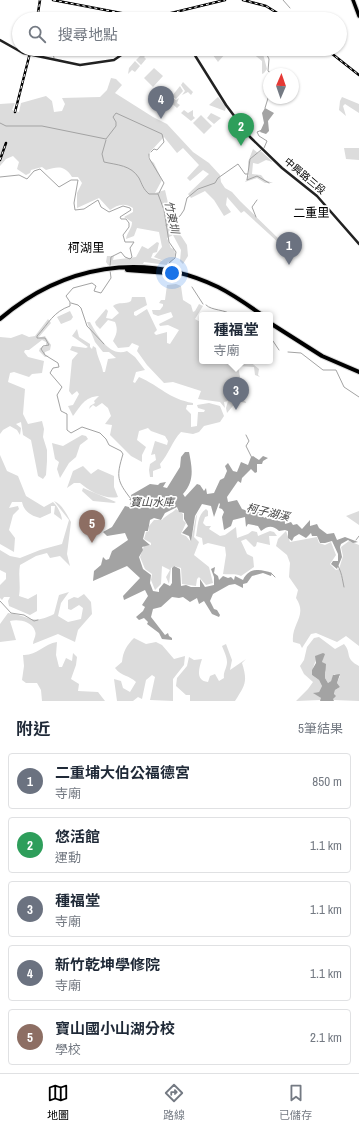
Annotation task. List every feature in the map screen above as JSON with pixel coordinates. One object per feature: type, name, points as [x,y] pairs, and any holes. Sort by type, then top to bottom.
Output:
[{"type":"highway","points":[[353,0],[359,11]]},
{"type":"highway","points":[[353,0],[359,16]]},
{"type":"highway","points":[[0,319],[19,304],[49,286],[76,276],[102,270],[117,269],[156,268],[192,276],[219,288],[257,312]]},
{"type":"highway","points":[[117,269],[153,271],[184,277],[219,290],[253,312]]},
{"type":"highway","points":[[0,322],[24,304],[50,288],[102,270]]},
{"type":"highway","points":[[273,324],[322,356],[359,372]]},
{"type":"highway","points":[[279,329],[324,355],[359,368]]},
{"type":"main road","points":[[0,39],[12,46]]},
{"type":"main road","points":[[43,56],[84,64],[114,59],[118,56]]},
{"type":"main road","name":"中興路三段","points":[[197,56],[248,133],[271,156],[318,194],[359,243]]},
{"type":"shaded area","points":[[140,56],[145,56],[144,57],[146,59],[141,65],[136,60]]},
{"type":"shaded area","points":[[214,56],[223,56],[218,62]]},
{"type":"shaded area","points":[[256,56],[264,56],[267,68],[263,68],[262,74],[262,61]]},
{"type":"shaded area","points":[[135,61],[140,66],[135,72],[132,70],[128,74],[129,68]]},
{"type":"shaded area","points":[[154,68],[163,76],[153,87],[144,78]]},
{"type":"shaded area","points":[[111,78],[116,79],[122,85],[115,93],[167,124],[193,152],[209,163],[220,175],[221,182],[225,188],[232,192],[282,242],[280,244],[244,211],[241,213],[227,197],[226,205],[231,212],[224,216],[214,200],[205,191],[191,198],[188,194],[209,174],[203,170],[190,181],[187,178],[199,165],[183,148],[177,153],[164,137],[150,152],[148,158],[154,163],[162,180],[155,193],[165,190],[168,203],[176,217],[176,228],[187,245],[188,256],[183,264],[180,261],[181,250],[173,235],[167,238],[171,248],[174,249],[175,256],[170,263],[168,262],[167,265],[144,262],[143,264],[108,265],[106,262],[107,256],[114,256],[113,260],[136,257],[142,246],[148,249],[157,242],[159,243],[157,252],[153,253],[151,258],[164,261],[154,257],[162,247],[159,232],[137,228],[134,236],[126,239],[132,222],[124,217],[133,212],[133,208],[127,205],[118,206],[110,210],[99,198],[77,208],[77,193],[82,183],[78,177],[72,177],[64,169],[55,168],[46,170],[42,167],[31,170],[30,173],[26,175],[17,169],[19,162],[13,156],[6,159],[0,166],[0,104],[15,103],[12,110],[19,112],[21,103],[46,96],[52,101],[54,112],[62,111],[65,104],[62,98],[100,97],[107,90]]},
{"type":"shaded area","points":[[183,82],[193,92],[191,95],[188,92],[182,95],[185,91],[181,85]]},
{"type":"shaded area","points":[[180,86],[183,91],[176,99],[172,96]]},
{"type":"shaded area","points":[[171,97],[176,100],[179,98],[177,103],[180,105],[177,108],[168,100]]},
{"type":"shaded area","points":[[218,97],[226,107],[225,111],[209,105]]},
{"type":"shaded area","points":[[342,97],[359,104],[359,113],[345,104],[343,106],[346,116],[339,110]]},
{"type":"shaded area","points":[[184,110],[188,113],[193,110],[193,116],[195,118],[191,121],[181,113]]},
{"type":"shaded area","points":[[211,113],[221,118],[214,124],[207,118]]},
{"type":"shaded area","points":[[201,115],[212,126],[204,134],[193,123]]},
{"type":"shaded area","points":[[344,148],[359,148],[359,160],[346,159]]},
{"type":"shaded area","points":[[253,149],[258,153],[261,151],[273,162],[266,160],[258,164],[253,163],[252,174],[261,175],[265,180],[273,183],[265,183],[257,178],[245,182],[249,175],[248,162]]},
{"type":"shaded area","points":[[176,284],[181,286],[183,300],[191,305],[193,312],[199,304],[203,306],[195,319],[199,321],[199,364],[253,364],[259,369],[258,375],[260,377],[255,375],[254,367],[238,366],[240,377],[234,393],[246,403],[237,401],[227,413],[226,408],[228,401],[224,402],[225,408],[220,402],[198,399],[201,391],[173,382],[164,383],[147,365],[137,351],[139,346],[132,343],[129,347],[118,348],[113,341],[117,332],[115,322],[108,320],[100,329],[96,325],[95,322],[106,309],[108,311],[106,318],[112,319],[119,313],[113,306],[129,302],[131,301],[132,297],[145,297],[147,305],[134,312],[134,315],[136,316],[147,309],[157,330],[154,333],[156,335],[167,332],[167,343],[170,344],[179,330],[168,325],[160,326],[159,324],[173,317],[171,312],[158,316],[153,314],[152,310],[160,310],[163,306],[163,304],[159,303],[161,300],[165,300],[167,285]]},
{"type":"shaded area","points":[[70,311],[73,317],[71,320],[61,324],[57,317]]},
{"type":"shaded area","points":[[48,319],[51,323],[38,338],[45,336],[51,345],[50,350],[45,352],[45,355],[49,356],[45,357],[39,351],[40,348],[46,346],[46,342],[42,340],[24,352],[28,357],[44,361],[42,373],[32,374],[29,377],[14,372],[10,373],[8,382],[25,389],[23,414],[28,424],[42,421],[44,429],[43,437],[47,450],[46,475],[43,479],[38,476],[31,440],[23,435],[21,422],[16,424],[21,428],[20,435],[17,430],[10,426],[3,430],[0,434],[0,337],[11,338],[22,334],[29,337],[35,336]]},
{"type":"shaded area","points":[[87,322],[90,322],[100,339],[105,344],[115,351],[127,351],[135,357],[145,370],[136,372],[133,382],[135,383],[139,377],[177,399],[193,403],[193,405],[187,405],[186,409],[191,414],[191,427],[197,426],[198,412],[204,412],[205,410],[198,408],[197,405],[209,403],[220,406],[224,416],[220,422],[204,426],[199,432],[193,434],[181,432],[160,464],[161,468],[153,471],[153,477],[150,477],[149,470],[150,464],[156,460],[155,454],[151,455],[155,441],[167,445],[168,441],[165,436],[151,431],[148,428],[139,431],[137,440],[146,447],[142,455],[142,462],[131,456],[110,435],[112,425],[105,424],[111,416],[108,408],[102,403],[96,407],[93,405],[89,409],[99,396],[86,400],[73,416],[68,406],[73,405],[79,394],[77,391],[72,395],[69,391],[72,360],[78,353],[70,350],[72,346],[88,347],[72,336],[77,329],[79,337],[90,344],[92,349],[93,346],[96,348],[103,372],[105,372],[108,359],[116,358],[109,352],[103,352],[95,342]]},
{"type":"shaded area","points":[[82,435],[86,436],[88,439],[80,445],[76,457],[69,463],[60,478],[57,469],[59,462],[55,459],[52,443],[63,446]]},
{"type":"shaded area","points":[[0,455],[7,471],[18,476],[26,496],[44,507],[53,502],[58,508],[62,518],[62,520],[54,514],[55,506],[51,506],[51,513],[40,518],[29,513],[22,502],[12,502],[9,508],[18,506],[19,509],[13,515],[9,530],[15,538],[14,552],[0,544]]},
{"type":"shaded area","points":[[83,466],[91,474],[98,469],[114,476],[114,487],[118,497],[113,498],[103,496],[88,489],[80,483],[74,483],[67,488],[73,471]]},
{"type":"shaded area","points":[[83,488],[116,502],[93,501],[82,491]]},
{"type":"shaded area","points":[[54,501],[62,507],[71,522],[67,554],[70,566],[60,556],[50,558],[47,553],[36,556],[20,565],[19,596],[28,599],[37,594],[37,611],[30,615],[9,606],[8,601],[10,597],[4,597],[2,600],[0,598],[0,585],[6,579],[6,573],[0,570],[0,550],[10,556],[20,558],[40,550],[62,544],[69,520]]},
{"type":"shaded area","points":[[203,507],[197,515],[194,537],[199,542],[194,555],[209,567],[213,583],[206,585],[199,577],[197,579],[196,586],[182,584],[181,568],[174,566],[171,568],[169,584],[166,577],[170,570],[162,566],[161,584],[155,590],[151,580],[152,574],[145,569],[140,557],[144,546],[151,545],[151,543],[144,539],[146,532],[149,531],[149,526],[154,520],[162,520],[176,509],[183,514],[183,520],[186,523],[181,534],[186,536],[191,542],[196,516]]},
{"type":"shaded area","points":[[206,509],[208,511],[208,516],[205,517],[203,523],[206,526],[211,526],[209,529],[220,536],[225,535],[236,527],[237,538],[252,531],[257,532],[258,536],[270,531],[274,532],[277,536],[269,536],[270,545],[257,542],[256,546],[254,547],[246,539],[241,541],[247,554],[253,557],[254,567],[241,576],[234,574],[223,574],[226,555],[225,547],[208,543],[203,545],[202,538],[196,536],[199,518]]},
{"type":"shaded area","points":[[359,511],[359,525],[346,516]]},
{"type":"shaded area","points":[[286,531],[290,542],[317,537],[319,543],[325,545],[331,542],[336,555],[330,564],[336,570],[339,569],[343,556],[341,547],[349,541],[359,545],[359,646],[346,636],[337,642],[316,633],[311,634],[302,648],[300,644],[293,642],[294,630],[300,615],[299,604],[296,598],[298,590],[289,577],[290,563],[287,555],[276,546],[278,539]]},
{"type":"shaded area","points":[[69,592],[61,603],[58,616],[68,622],[81,619],[83,608],[79,605],[71,610],[68,609],[68,600],[74,597],[78,598],[84,594],[91,602],[92,614],[78,630],[75,642],[58,634],[33,644],[36,634],[31,625],[17,620],[10,621],[16,640],[0,642],[0,624],[8,613],[30,619],[40,619],[46,617],[54,614],[59,595]]},
{"type":"shaded area","points":[[319,637],[335,649],[344,644],[348,650],[351,660],[359,666],[359,701],[333,700],[335,690],[340,687],[337,683],[340,676],[334,674],[331,681],[328,683],[325,678],[326,672],[322,662],[324,655],[317,655],[312,675],[319,680],[322,686],[319,692],[314,693],[321,698],[321,700],[296,701],[313,682],[304,674],[300,666],[304,660],[307,647],[314,638]]},
{"type":"shaded area","points":[[134,638],[146,644],[156,642],[162,645],[174,659],[185,656],[184,665],[173,679],[173,701],[150,700],[155,677],[152,675],[146,680],[142,699],[138,697],[133,701],[117,701],[114,679],[121,681],[123,688],[130,692],[136,682],[120,673],[115,668],[122,662],[126,648]]},
{"type":"shaded area","points":[[57,642],[56,655],[59,667],[62,667],[66,658],[72,661],[73,653],[77,657],[71,679],[79,684],[78,691],[98,692],[105,701],[42,701],[41,690],[37,683],[26,683],[22,680],[24,666],[23,655],[32,654],[52,643]]},
{"type":"shaded area","points":[[226,644],[232,660],[230,670],[246,659],[242,663],[245,675],[244,683],[235,701],[190,701],[190,695],[186,695],[176,686],[177,678],[187,666],[189,657],[194,660],[202,659],[199,674],[201,679],[208,682],[210,676],[215,674],[219,681],[224,678],[227,664],[222,646]]},
{"type":"water","points":[[265,108],[274,113],[268,121],[269,131],[266,134],[260,132],[264,123],[262,113]]},
{"type":"water","name":"寶山水庫","points":[[185,452],[189,452],[192,474],[187,489],[183,494],[185,497],[197,484],[200,485],[204,491],[206,488],[207,494],[214,493],[220,480],[224,478],[227,471],[225,466],[228,463],[233,471],[237,472],[241,462],[248,465],[251,457],[253,456],[259,460],[263,456],[268,458],[263,461],[262,464],[257,464],[257,472],[255,473],[251,469],[242,478],[241,483],[238,481],[227,497],[228,502],[237,500],[242,509],[251,512],[255,508],[258,508],[264,518],[268,516],[276,520],[284,510],[285,524],[291,522],[293,525],[297,524],[302,529],[310,520],[310,526],[317,524],[319,528],[327,534],[334,533],[337,540],[345,537],[358,542],[353,543],[348,540],[341,544],[340,547],[342,557],[337,569],[331,564],[333,561],[338,561],[338,554],[332,541],[320,543],[317,536],[312,536],[311,533],[306,538],[299,534],[294,537],[292,541],[288,538],[288,531],[285,530],[279,531],[270,527],[261,531],[258,526],[248,524],[246,527],[245,517],[233,520],[231,526],[224,530],[222,517],[224,512],[219,508],[219,503],[214,517],[211,506],[202,504],[195,516],[191,542],[189,536],[182,533],[188,526],[184,519],[184,513],[179,512],[177,507],[165,513],[161,520],[154,518],[150,520],[148,531],[145,531],[143,539],[150,545],[142,547],[143,550],[139,557],[143,569],[151,575],[150,583],[153,591],[159,592],[159,589],[164,583],[170,586],[172,583],[172,568],[174,566],[180,569],[181,586],[186,585],[191,587],[200,587],[200,579],[205,587],[214,585],[214,577],[211,569],[215,567],[214,573],[218,576],[219,580],[223,576],[228,578],[231,577],[234,580],[235,576],[243,580],[249,573],[256,570],[272,573],[271,576],[263,573],[252,576],[247,583],[243,584],[243,588],[235,584],[229,585],[213,594],[210,601],[214,609],[217,610],[220,615],[219,617],[212,614],[204,601],[199,604],[197,598],[190,602],[183,597],[172,597],[161,607],[153,609],[151,617],[165,635],[168,633],[172,640],[162,639],[159,633],[147,624],[148,622],[144,618],[139,620],[136,617],[145,607],[142,605],[148,596],[145,590],[124,600],[123,596],[140,578],[127,566],[93,581],[94,571],[101,565],[103,557],[106,560],[109,559],[112,551],[128,540],[125,533],[107,536],[103,532],[112,527],[125,506],[129,507],[131,501],[129,499],[132,499],[131,495],[150,484],[158,485],[166,482],[163,487],[167,488],[180,467],[181,457]]},
{"type":"water","points":[[323,653],[325,654],[322,662],[326,664],[325,678],[328,683],[331,681],[333,675],[340,674],[337,683],[340,687],[335,690],[334,694],[336,696],[333,699],[334,701],[320,701],[321,698],[313,693],[319,692],[322,686],[319,680],[312,675],[312,670],[316,663],[315,656]]},
{"type":"waterway","points":[[283,0],[290,8]]},
{"type":"waterway","points":[[268,56],[269,59],[268,68]]},
{"type":"waterway","points":[[265,108],[266,104]]},
{"type":"waterway","points":[[0,123],[6,126],[42,126],[106,139],[116,126],[116,122],[113,117],[116,113],[162,134],[164,142],[157,150],[154,149],[151,152]]},
{"type":"waterway","points":[[262,130],[257,132],[259,136],[267,141],[264,148]]},
{"type":"waterway","points":[[106,140],[102,154],[104,162],[123,166],[132,170],[149,194],[158,194]]},
{"type":"waterway","points":[[261,150],[250,159],[247,180],[257,176],[269,183]]},
{"type":"waterway","points":[[149,154],[149,158],[164,183],[159,193]]},
{"type":"waterway","points":[[166,225],[180,216],[184,210],[187,198],[198,189],[215,183],[218,178],[238,164],[245,174],[248,174]]},
{"type":"waterway","name":"柯子湖溪","points":[[0,177],[19,175],[27,179],[34,171],[40,169],[59,187],[71,180],[78,180],[74,203],[75,210],[84,209],[98,200],[101,207],[109,212],[123,206],[130,208],[131,210],[120,217],[121,219],[126,219],[129,223],[129,227],[123,235],[125,242],[134,242],[130,248],[132,257],[130,259],[125,257],[121,252],[111,257],[110,266]]},
{"type":"waterway","name":"竹東圳","points":[[158,194],[164,210],[169,242],[176,252],[175,258],[169,263]]},
{"type":"waterway","points":[[256,217],[252,207],[257,200]]},
{"type":"waterway","name":"柯子湖溪","points":[[110,270],[111,278],[101,293],[94,291],[96,286],[92,283],[73,288],[66,296],[70,302],[70,306],[59,311],[37,336],[37,338],[45,338],[49,345],[43,346],[41,349],[45,355],[58,363],[59,367],[53,368],[50,373],[62,387],[57,395],[61,411],[67,414],[67,430],[71,433],[82,427],[100,433],[109,445],[121,451],[123,454],[119,468],[120,483],[131,499]]},
{"type":"waterway","name":"竹東圳","points":[[192,287],[203,304]]},
{"type":"waterway","points":[[71,303],[78,305],[81,308],[87,326],[104,344]]},
{"type":"waterway","name":"竹東圳","points":[[206,305],[226,312]]},
{"type":"waterway","name":"竹東圳","points":[[273,341],[279,350]]},
{"type":"waterway","name":"竹東圳","points":[[288,352],[301,353],[323,370],[336,370],[344,387],[359,397]]},
{"type":"waterway","points":[[246,435],[249,441],[246,446],[252,458]]},
{"type":"waterway","points":[[356,540],[359,536]]},
{"type":"waterway","name":"柯子湖溪","points":[[337,564],[341,573],[344,587]]},
{"type":"waterway","points":[[271,573],[275,577]]},
{"type":"waterway","points":[[0,601],[11,613],[24,615],[34,621],[38,620]]},
{"type":"railway","points":[[38,12],[40,0]]},
{"type":"railway","points":[[53,0],[116,12]]},
{"type":"railway","points":[[175,12],[225,0]]},
{"type":"railway","points":[[243,0],[266,6],[276,12]]},
{"type":"railway","points":[[15,112],[29,56]]},
{"type":"railway","points":[[335,56],[359,75]]},
{"type":"railway","points":[[0,160],[6,143]]},
{"type":"place","name":"新竹乾坤學修院","points":[[161,119]]},
{"type":"place","name":"悠活館","points":[[241,146]]},
{"type":"place","name":"二重埔大伯公福德宮","points":[[289,265]]},
{"type":"place","name":"種福堂","points":[[236,410]]},
{"type":"place","name":"寶山國小山湖分校","points":[[92,543]]},
{"type":"district","name":"二重里","points":[[311,213]]},
{"type":"district","name":"柯湖里","points":[[86,248]]}]
